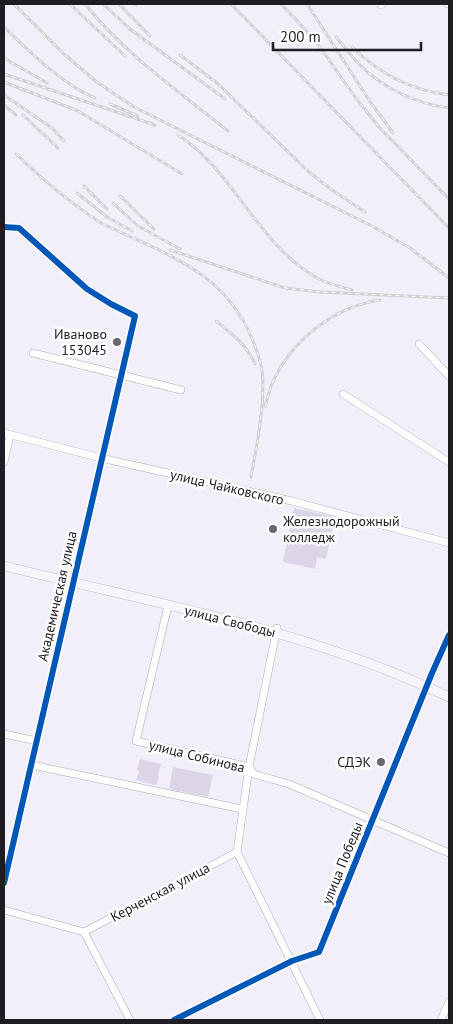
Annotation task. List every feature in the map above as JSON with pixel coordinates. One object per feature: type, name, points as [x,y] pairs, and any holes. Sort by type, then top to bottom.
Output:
[{"type":"main road","name":"улица Свободы","points":[[4,562],[168,606],[276,630]]},
{"type":"main road","name":"улица Свободы","points":[[4,566],[276,630],[408,673],[449,697]]},
{"type":"main road","name":"улица Свободы","points":[[427,684],[449,692]]},
{"type":"street","name":"Академическая улица","points":[[4,227],[19,228],[87,289],[135,316],[100,458],[89,514],[72,581],[4,883]]},
{"type":"street","points":[[419,344],[449,376]]},
{"type":"street","points":[[33,353],[181,390]]},
{"type":"street","points":[[343,394],[449,462]]},
{"type":"street","points":[[4,462],[7,434]]},
{"type":"street","name":"улица Чайковского","points":[[7,434],[100,458],[292,502],[449,543]]},
{"type":"street","name":"улица Собинова","points":[[168,606],[136,741],[249,767],[254,774],[289,784],[449,853]]},
{"type":"street","points":[[276,630],[249,767],[237,852],[320,1020]]},
{"type":"street","name":"улица Победы","points":[[174,1020],[292,961],[319,952],[449,634]]},
{"type":"street","points":[[4,734],[37,741]]},
{"type":"street","points":[[32,765],[242,809]]},
{"type":"street","name":"Керченская улица","points":[[84,932],[237,852]]},
{"type":"street","points":[[4,910],[84,932],[130,1020]]},
{"type":"street","points":[[441,1020],[449,1002]]},
{"type":"shaded area","points":[[294,508],[335,517],[326,559],[317,558],[315,569],[283,562]]},
{"type":"shaded area","points":[[140,759],[161,764],[157,784],[136,780]]},
{"type":"shaded area","points":[[173,767],[213,775],[208,797],[169,789]]},
{"type":"railway","points":[[14,4],[64,54],[98,83],[134,107],[372,226],[410,248],[449,278]]},
{"type":"railway","points":[[70,4],[125,56]]},
{"type":"railway","points":[[85,4],[135,56],[228,131]]},
{"type":"railway","points":[[103,4],[130,29],[225,99]]},
{"type":"railway","points":[[119,4],[150,36]]},
{"type":"railway","points":[[231,4],[449,228]]},
{"type":"railway","points":[[281,4],[315,40],[355,97],[379,127],[449,199]]},
{"type":"railway","points":[[307,4],[371,103],[393,133]]},
{"type":"railway","points":[[4,27],[35,57],[59,76],[95,98]]},
{"type":"railway","points":[[336,37],[368,73],[389,87],[413,99],[449,108]]},
{"type":"railway","points":[[352,47],[373,65],[396,79],[421,89],[449,95]]},
{"type":"railway","points":[[180,55],[217,83],[309,172],[365,212]]},
{"type":"railway","points":[[4,58],[47,83]]},
{"type":"railway","points":[[4,74],[155,125]]},
{"type":"railway","points":[[4,82],[78,111],[182,174]]},
{"type":"railway","points":[[4,95],[52,128],[64,141]]},
{"type":"railway","points":[[110,104],[138,116]]},
{"type":"railway","points":[[4,105],[16,115]]},
{"type":"railway","points":[[23,115],[58,148]]},
{"type":"railway","points":[[178,135],[198,150],[216,168],[279,248],[298,265],[323,281],[352,290]]},
{"type":"railway","points":[[16,154],[36,173],[101,223],[190,267],[226,297],[241,317],[257,350],[263,377],[261,418],[251,477]]},
{"type":"railway","points":[[84,186],[107,209]]},
{"type":"railway","points":[[77,193],[107,217],[132,231]]},
{"type":"railway","points":[[120,196],[154,229]]},
{"type":"railway","points":[[113,203],[138,226],[180,249]]},
{"type":"railway","points":[[170,250],[285,288],[320,292],[448,298]]},
{"type":"railway","points":[[265,406],[272,384],[280,368],[302,340],[316,328],[346,310],[380,300]]},
{"type":"railway","points":[[216,321],[243,345],[255,364]]},
{"type":"cycle path","points":[[4,227],[19,228],[87,289],[135,316],[4,883]]},
{"type":"cycle path","points":[[174,1020],[292,961],[319,952],[449,635]]},
{"type":"place","name":"Иваново 153045","points":[[117,342]]},
{"type":"place","name":"Железнодорожный колледж","points":[[273,529]]},
{"type":"place","name":"СДЭК","points":[[381,762]]}]
